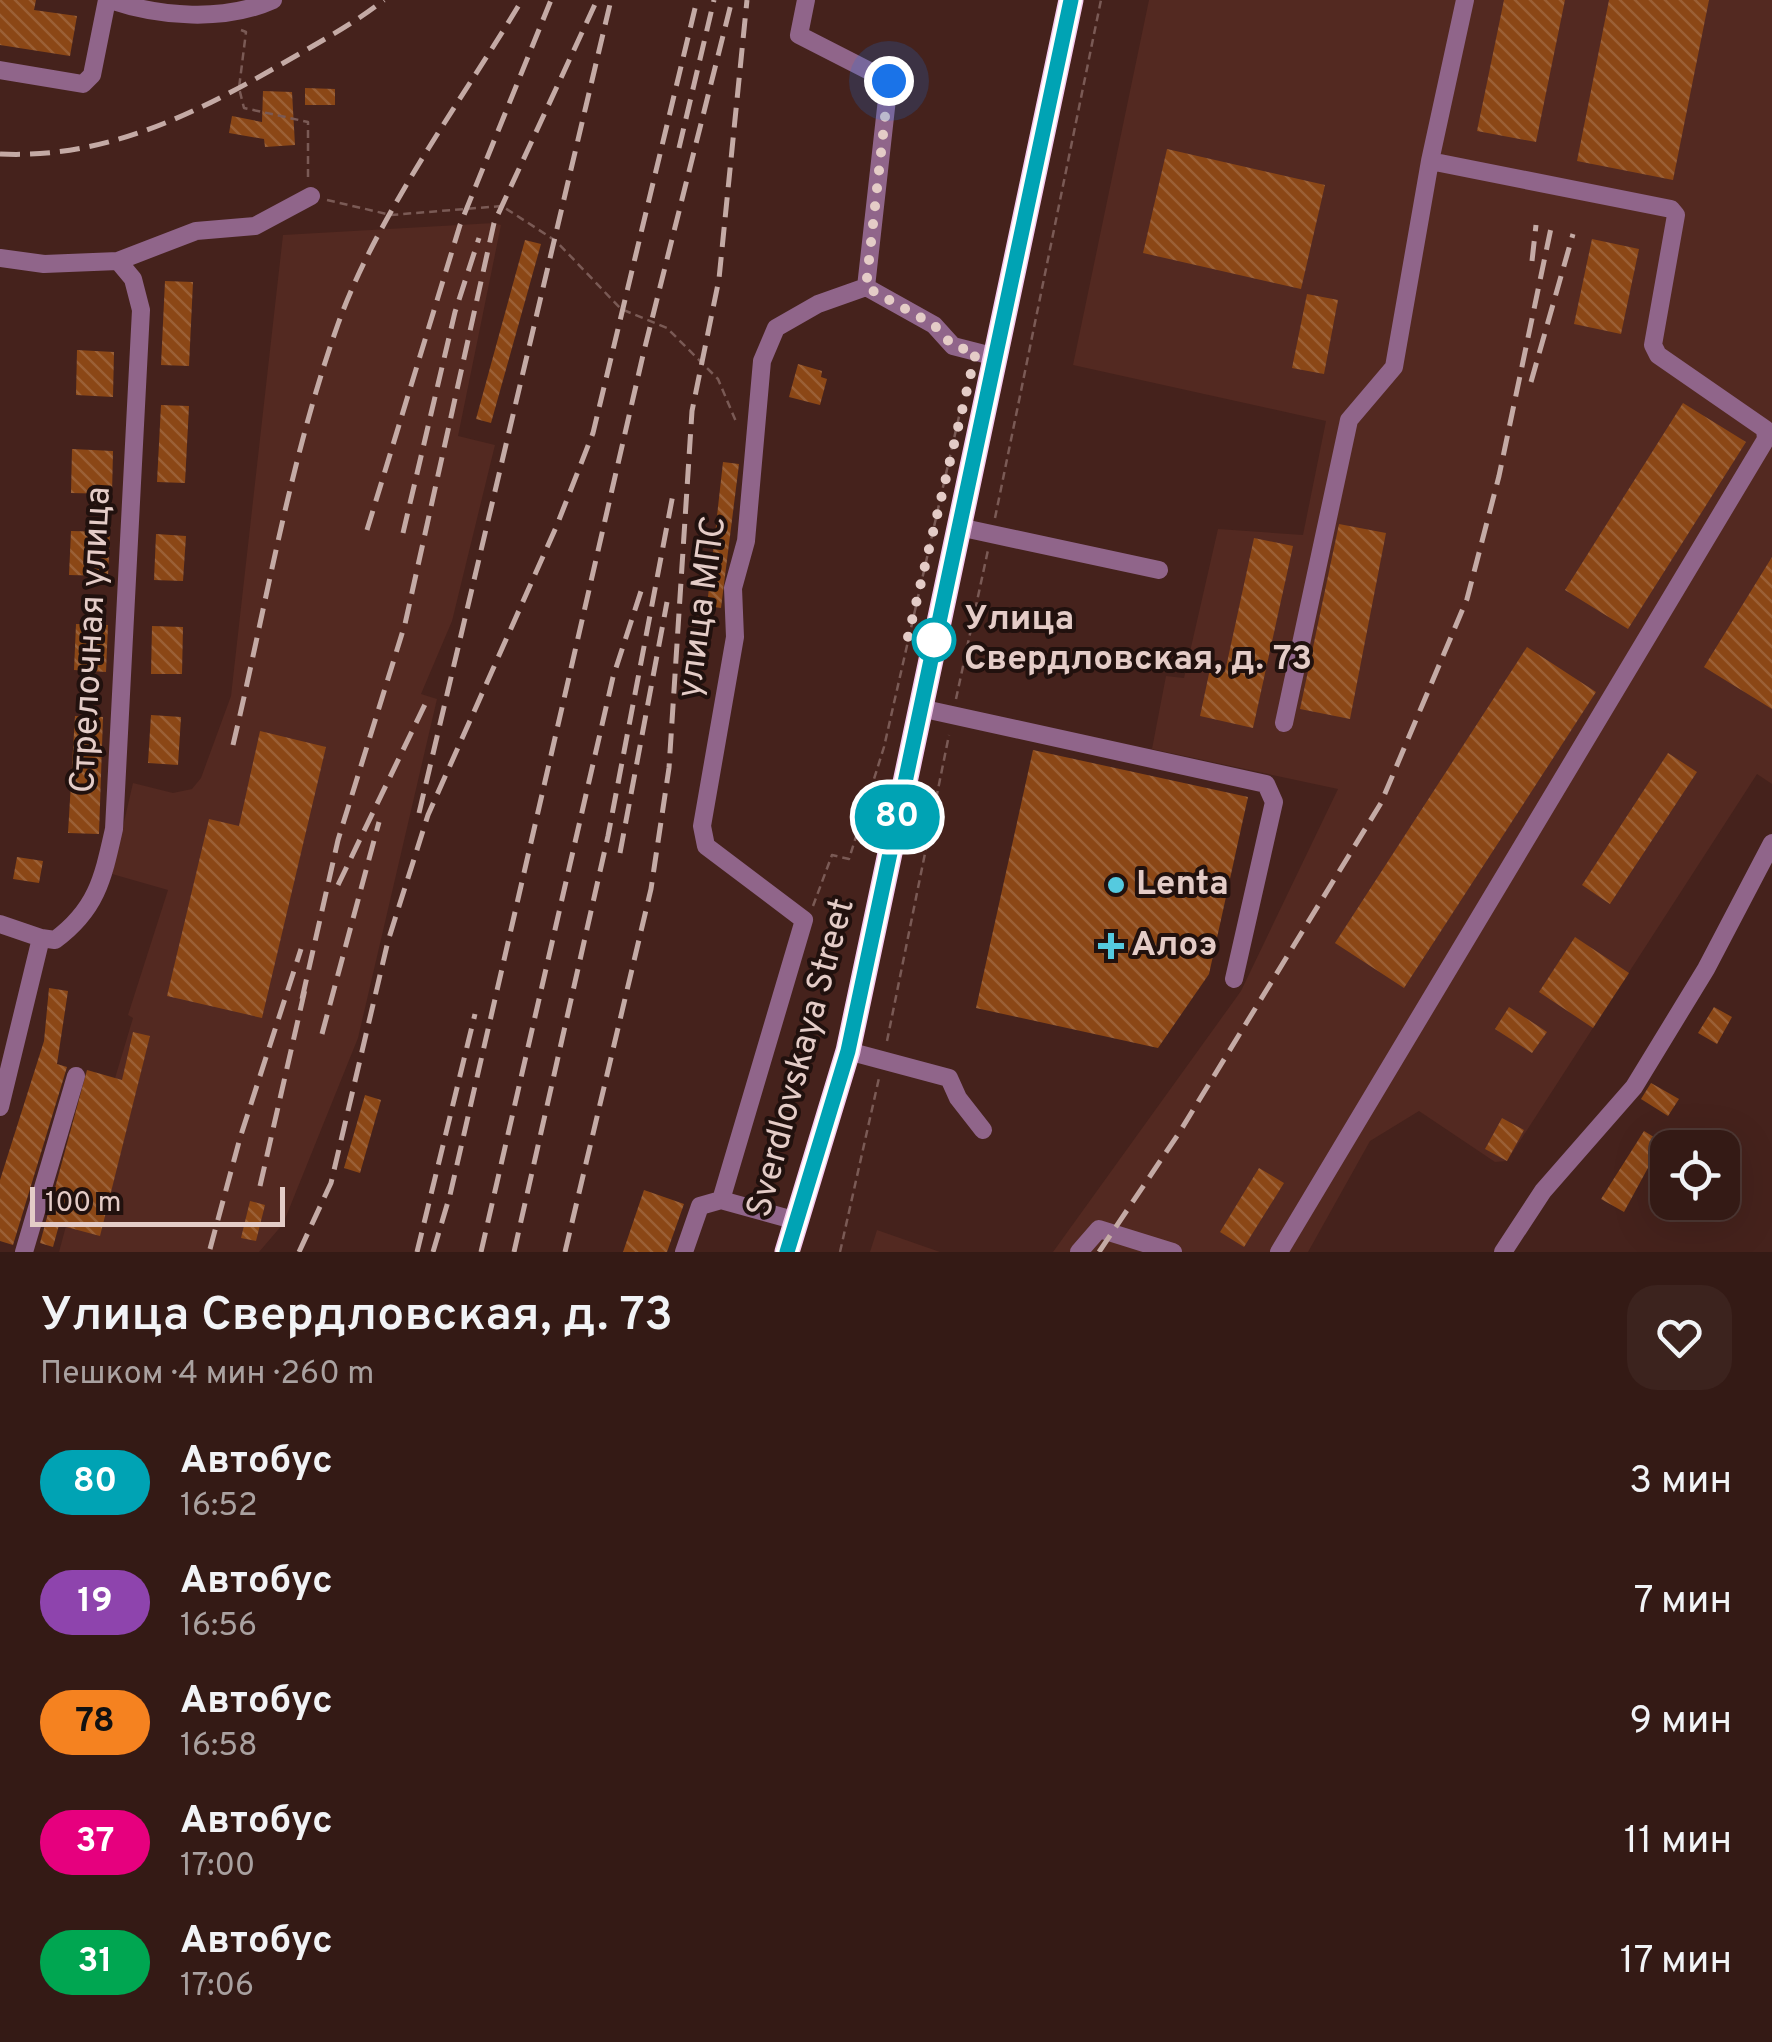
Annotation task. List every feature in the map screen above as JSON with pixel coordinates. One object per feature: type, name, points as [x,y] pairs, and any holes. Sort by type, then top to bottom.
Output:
[{"type":"highway","name":"Sverdlovskaya Street","points":[[786,1252],[848,1051],[1070,0]]},
{"type":"street","points":[[0,70],[83,84],[92,75],[109,0],[207,15],[256,8],[273,0]]},
{"type":"street","points":[[806,0],[799,35],[889,81],[866,287],[934,325],[953,346],[996,356]]},
{"type":"street","points":[[1284,722],[1348,420],[1394,367],[1430,161],[1465,0]]},
{"type":"street","points":[[1279,1252],[1766,440],[1765,429],[1658,355],[1653,345],[1676,216],[1671,209],[1430,161]]},
{"type":"street","points":[[0,258],[44,264],[118,261],[196,231],[255,226],[311,196]]},
{"type":"street","name":"Стрелочная улица","points":[[41,938],[55,940],[87,912],[104,872],[114,829],[141,310],[133,279],[118,261]]},
{"type":"street","name":"улица МПС","points":[[804,920],[706,846],[702,826],[734,637],[733,588],[746,541],[762,361],[776,328],[818,304],[866,287]]},
{"type":"street","points":[[959,527],[1160,570]]},
{"type":"street","points":[[920,708],[1266,784],[1274,802],[1234,979]]},
{"type":"street","points":[[1503,1252],[1543,1191],[1634,1087],[1706,969],[1772,843]]},
{"type":"street","points":[[721,1200],[804,920]]},
{"type":"street","points":[[0,924],[41,938],[0,1107]]},
{"type":"street","points":[[848,1051],[950,1078],[958,1098],[983,1130]]},
{"type":"street","points":[[24,1252],[76,1076]]},
{"type":"street","points":[[684,1252],[700,1206],[721,1200],[798,1221]]},
{"type":"street","points":[[1079,1252],[1100,1229],[1173,1252]]},
{"type":"path","points":[[955,702],[1101,0]]},
{"type":"path","points":[[207,15],[246,32],[239,88],[244,108],[308,122],[311,196],[391,215],[502,206],[556,240],[622,309],[666,328],[718,380],[738,428],[755,452]]},
{"type":"path","points":[[804,920],[818,900],[832,855],[849,859],[884,747],[967,386]]},
{"type":"path","points":[[840,1252],[950,729]]},
{"type":"path","points":[[931,756],[944,758]]},
{"type":"shaded area","points":[[1149,0],[1772,0],[1772,784],[1757,774],[1507,1161],[1495,1162],[1419,1111],[1370,1141],[1308,1252],[1053,1252],[1241,991],[1338,789],[1152,749],[1166,676],[1184,678],[1218,529],[1303,535],[1326,421],[1073,365]]},
{"type":"shaded area","points":[[501,225],[458,436],[495,445],[452,621],[421,694],[437,699],[358,1038],[283,1224],[259,1252],[59,1252],[96,1114],[104,1115],[133,1018],[128,1015],[168,890],[112,874],[133,783],[173,793],[192,789],[201,778],[231,696],[283,235]]},
{"type":"shaded area","points":[[877,1230],[940,1252],[870,1252]]},
{"type":"building","points":[[0,0],[36,0],[34,10],[77,16],[70,56],[0,45]]},
{"type":"building","points":[[1504,0],[1565,0],[1536,142],[1477,131]]},
{"type":"building","points":[[1609,0],[1709,0],[1673,180],[1577,161]]},
{"type":"building","points":[[305,88],[335,89],[335,105],[305,105]]},
{"type":"building","points":[[263,91],[292,92],[295,145],[265,147],[264,139],[229,133],[232,116],[262,122]]},
{"type":"building","points":[[1167,149],[1325,185],[1301,289],[1143,253]]},
{"type":"building","points":[[1592,239],[1639,249],[1621,334],[1574,324]]},
{"type":"building","points":[[525,240],[541,244],[491,423],[476,419]]},
{"type":"building","points":[[165,281],[193,282],[189,366],[161,365]]},
{"type":"building","points":[[1307,294],[1338,300],[1324,374],[1292,368]]},
{"type":"building","points":[[77,350],[114,352],[113,397],[76,395]]},
{"type":"building","points":[[798,364],[822,371],[821,377],[827,379],[820,405],[789,397]]},
{"type":"building","points":[[1683,403],[1746,442],[1628,629],[1565,590]]},
{"type":"building","points":[[161,405],[189,406],[185,483],[157,482]]},
{"type":"building","points":[[72,449],[113,451],[112,494],[71,493]]},
{"type":"building","points":[[723,462],[739,464],[721,608],[707,606]]},
{"type":"building","points":[[1339,524],[1386,533],[1350,719],[1300,709]]},
{"type":"building","points":[[71,531],[110,532],[108,576],[69,575]]},
{"type":"building","points":[[156,534],[186,536],[183,581],[154,580]]},
{"type":"building","points":[[1254,538],[1293,546],[1253,728],[1200,716],[1210,669],[1225,672]]},
{"type":"building","points":[[1772,557],[1772,709],[1704,667]]},
{"type":"building","points":[[76,624],[108,625],[106,672],[74,670]]},
{"type":"building","points":[[152,626],[183,627],[182,674],[151,674]]},
{"type":"building","points":[[1527,647],[1596,692],[1404,988],[1335,943]]},
{"type":"building","points":[[151,715],[181,717],[178,765],[148,763]]},
{"type":"building","points":[[75,716],[103,717],[99,834],[68,833]]},
{"type":"building","points":[[260,731],[326,747],[262,1018],[167,996],[209,819],[239,826]]},
{"type":"building","name":"Lenta","points":[[1033,750],[1248,797],[1209,974],[1158,1048],[976,1008]]},
{"type":"building","points":[[1668,753],[1697,772],[1610,904],[1582,885]]},
{"type":"building","points":[[17,857],[43,861],[39,883],[13,879]]},
{"type":"building","points":[[1575,937],[1629,973],[1593,1028],[1539,992]]},
{"type":"building","points":[[49,988],[68,991],[57,1064],[67,1067],[13,1245],[0,1241],[0,1180],[44,1041]]},
{"type":"building","points":[[1509,1007],[1547,1032],[1532,1053],[1495,1029]]},
{"type":"building","points":[[1714,1007],[1732,1017],[1717,1044],[1698,1033]]},
{"type":"building","points":[[133,1032],[150,1036],[100,1236],[59,1225],[53,1247],[40,1243],[87,1070],[122,1080]]},
{"type":"building","points":[[1651,1083],[1679,1099],[1668,1116],[1641,1099]]},
{"type":"building","points":[[365,1095],[381,1100],[360,1173],[344,1168]]},
{"type":"building","points":[[1502,1118],[1524,1130],[1507,1161],[1485,1149]]},
{"type":"building","points":[[1644,1131],[1650,1135],[1650,1164],[1624,1212],[1601,1199]]},
{"type":"building","points":[[1259,1168],[1284,1183],[1244,1247],[1220,1232]]},
{"type":"building","points":[[644,1190],[684,1204],[667,1252],[623,1252]]},
{"type":"building","points":[[250,1201],[265,1205],[256,1241],[241,1238]]},
{"type":"railway","points":[[0,154],[75,149],[111,141],[181,116],[280,65],[384,0]]},
{"type":"railway","points":[[233,745],[292,480],[338,324],[398,200],[522,0]]},
{"type":"railway","points":[[367,530],[460,225],[551,0]]},
{"type":"railway","points":[[302,999],[338,840],[405,624],[494,223],[597,0]]},
{"type":"railway","points":[[419,813],[611,0]]},
{"type":"railway","points":[[299,1252],[331,1183],[388,941],[428,815],[557,525],[593,433],[697,0]]},
{"type":"railway","points":[[679,148],[714,0]]},
{"type":"railway","points":[[433,1252],[450,1195],[643,355],[732,0]]},
{"type":"railway","points":[[565,1252],[651,889],[669,768],[692,411],[719,279],[747,0]]},
{"type":"railway","points":[[1532,261],[1536,225]]},
{"type":"railway","points":[[1099,1252],[1179,1133],[1381,803],[1467,599],[1499,476],[1551,228]]},
{"type":"railway","points":[[1531,382],[1573,234]]},
{"type":"railway","points":[[403,533],[455,312],[479,238]]},
{"type":"railway","points":[[514,1252],[608,836],[674,489]]},
{"type":"railway","points":[[481,1252],[613,677],[644,582]]},
{"type":"railway","points":[[620,853],[667,602]]},
{"type":"railway","points":[[338,885],[429,696]]},
{"type":"railway","points":[[322,1034],[379,822]]},
{"type":"railway","points":[[210,1249],[240,1138],[301,949]]},
{"type":"railway","points":[[260,1186],[306,985]]},
{"type":"railway","points":[[417,1252],[475,1014]]},
{"type":"bus line","name":"80","points":[[787,1252],[848,1051],[1071,0]]},
{"type":"place","name":"Улица Свердловская, д. 73","points":[[934,640]]},
{"type":"place","name":"Lenta","points":[[1116,885]]},
{"type":"place","name":"Алоэ","points":[[1111,946]]},
{"type":"route","points":[[889,81],[866,287],[934,325],[953,346],[976,352],[948,454],[908,637],[934,640]]}]
